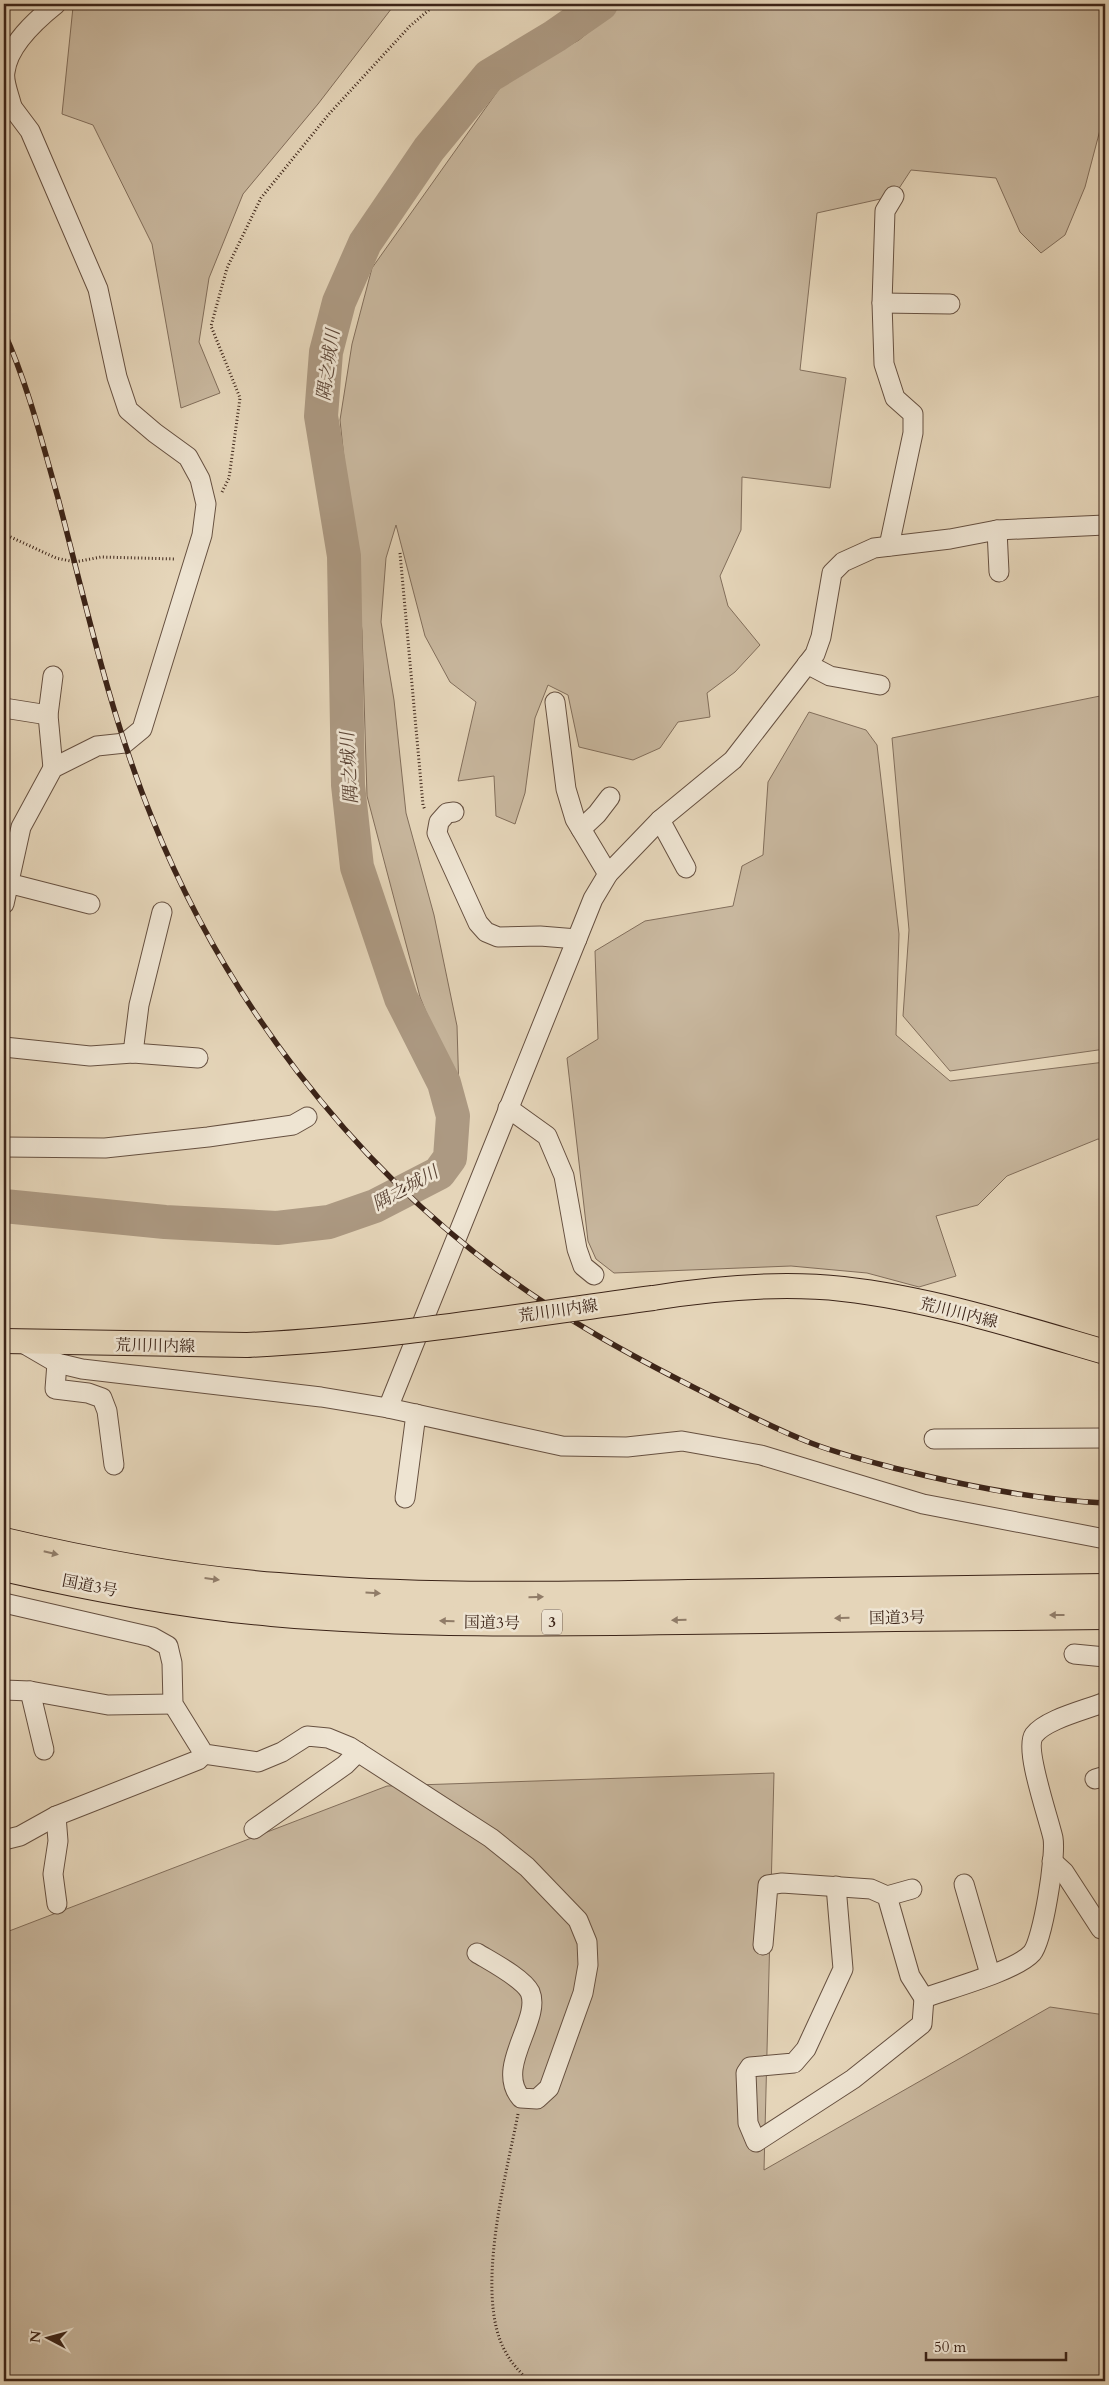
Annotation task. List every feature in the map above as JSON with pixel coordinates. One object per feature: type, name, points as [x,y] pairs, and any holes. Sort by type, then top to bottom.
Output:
[{"type":"highway","name":"国道3号","points":[[4,1542],[70,1557],[174,1574],[276,1587],[382,1593],[505,1597],[1105,1588]]},
{"type":"highway","name":"国道3号","points":[[4,1567],[65,1581],[168,1600],[270,1612],[379,1619],[505,1622],[1105,1615]]},
{"type":"main road","name":"荒川川内線","points":[[12,1341],[246,1345],[317,1342],[699,1291],[798,1286],[889,1295],[937,1306],[1105,1352]]},
{"type":"street","points":[[53,768],[97,746],[126,743],[142,729],[202,536],[206,504],[200,479],[188,457],[154,433],[128,410],[117,377],[98,289],[30,131],[8,104],[4,73],[9,58],[28,30],[56,4]]},
{"type":"street","points":[[889,546],[913,433],[913,414],[895,398],[884,364],[882,303],[885,211],[894,196]]},
{"type":"street","points":[[882,303],[950,304]]},
{"type":"street","points":[[388,1408],[593,899],[608,874],[660,820],[733,760],[815,654],[822,637],[832,573],[843,562],[874,548],[950,539],[997,530],[1105,525]]},
{"type":"street","points":[[997,530],[999,572]]},
{"type":"street","points":[[807,664],[830,676],[880,685]]},
{"type":"street","points":[[4,904],[21,826],[53,768],[48,715],[53,676]]},
{"type":"street","points":[[555,702],[566,789],[575,819],[608,874]]},
{"type":"street","points":[[4,708],[48,715]]},
{"type":"street","points":[[582,829],[610,797]]},
{"type":"street","points":[[454,812],[447,813],[439,822],[437,833],[478,923],[486,932],[498,937],[540,936],[577,939]]},
{"type":"street","points":[[660,820],[686,868]]},
{"type":"street","points":[[8,883],[90,904]]},
{"type":"street","points":[[133,1053],[139,1005],[162,912]]},
{"type":"street","points":[[4,1047],[90,1056],[133,1053],[198,1058]]},
{"type":"street","points":[[508,1108],[547,1136],[564,1176],[580,1258],[583,1266],[594,1275]]},
{"type":"street","points":[[4,1147],[105,1148],[208,1137],[293,1125],[307,1117]]},
{"type":"street","points":[[12,1341],[57,1363],[82,1369],[321,1397],[388,1408],[562,1446],[627,1447],[682,1440],[761,1455],[923,1504],[1105,1539]]},
{"type":"street","points":[[57,1363],[55,1389],[88,1393],[102,1398],[107,1411],[114,1465]]},
{"type":"street","points":[[406,1498],[416,1414]]},
{"type":"street","points":[[934,1439],[1105,1438]]},
{"type":"street","points":[[4,1603],[152,1637],[168,1646],[172,1663],[173,1704],[204,1754],[258,1762],[282,1752],[307,1736],[328,1738],[358,1752],[491,1838],[527,1867],[578,1920],[587,1942],[588,1965],[583,1993],[550,2088],[538,2099],[521,2098],[514,2090],[513,2075],[518,2045],[531,2008],[530,1992],[519,1980],[477,1953]]},
{"type":"street","points":[[1074,1654],[1105,1656]]},
{"type":"street","points":[[4,1690],[30,1691],[108,1705],[173,1704]]},
{"type":"street","points":[[30,1691],[44,1750]]},
{"type":"street","points":[[924,1998],[1014,1965],[1032,1952],[1043,1924],[1052,1862],[1053,1840],[1031,1755],[1032,1738],[1042,1727],[1105,1702]]},
{"type":"street","points":[[254,1829],[345,1765],[358,1752]]},
{"type":"street","points":[[4,1840],[20,1836],[56,1816],[198,1760],[204,1754]]},
{"type":"street","points":[[56,1816],[58,1841],[53,1874],[57,1904]]},
{"type":"street","points":[[1052,1862],[1064,1872],[1101,1929]]},
{"type":"street","points":[[764,1945],[768,1885],[782,1883],[871,1889],[886,1896],[912,1890]]},
{"type":"street","points":[[964,1884],[990,1974]]},
{"type":"street","points":[[836,1886],[843,1969],[806,2049],[794,2063],[750,2067],[746,2073],[748,2123],[756,2142],[853,2080],[922,2024],[924,1998],[910,1976],[886,1896]]},
{"type":"path","points":[[222,494],[229,478],[240,398],[211,326],[227,268],[261,198],[329,114],[410,26],[436,4]]},
{"type":"path","points":[[4,534],[56,558],[75,562],[101,557],[194,560]]},
{"type":"path","points":[[400,553],[423,805],[437,833]]},
{"type":"path","points":[[521,2098],[493,2244],[494,2316],[504,2350],[518,2371],[529,2381]]},
{"type":"shaded area","points":[[114,4],[395,4],[318,104],[243,194],[209,278],[199,342],[220,393],[181,408],[152,244],[93,125],[62,114],[73,7]]},
{"type":"shaded area","points":[[623,4],[1105,4],[1105,111],[1085,187],[1065,235],[1041,253],[1020,232],[996,178],[911,170],[894,196],[817,213],[800,370],[846,378],[830,488],[742,477],[741,530],[720,576],[728,606],[760,645],[735,672],[707,693],[710,717],[678,722],[660,748],[633,760],[579,747],[568,695],[548,685],[535,718],[525,793],[515,824],[496,816],[494,776],[458,781],[476,702],[450,682],[425,636],[396,525],[386,558],[381,622],[394,700],[406,813],[434,915],[457,1026],[459,1093],[420,997],[367,796],[362,631],[340,420],[352,344],[372,268],[504,82],[579,40]]},
{"type":"shaded area","points":[[1105,695],[1105,1049],[950,1071],[903,1016],[909,930],[892,738]]},
{"type":"shaded area","points":[[809,712],[866,730],[877,745],[899,934],[896,1035],[950,1081],[1105,1062],[1105,1141],[1098,1139],[1007,1176],[978,1205],[936,1216],[956,1276],[919,1287],[867,1273],[791,1266],[614,1273],[596,1259],[588,1241],[567,1058],[598,1039],[595,951],[645,921],[733,906],[742,866],[763,855],[768,782]]},
{"type":"shaded area","points":[[774,1773],[764,2170],[1050,2007],[1105,2015],[1105,2381],[4,2381],[4,1933],[387,1786]]},
{"type":"waterway","name":"隅之城川","points":[[4,1206],[165,1222],[277,1228],[329,1222],[375,1206],[439,1173],[450,1158],[453,1116],[444,1083],[401,998],[357,867],[348,785],[344,556],[321,416],[326,352],[339,302],[365,243],[429,149],[489,76],[555,36],[601,4]]},
{"type":"railway","points":[[4,332],[13,352],[34,414],[111,700],[152,818],[181,884],[215,949],[254,1012],[298,1072],[345,1129],[396,1183],[450,1232],[529,1293],[623,1350],[750,1416],[817,1445],[898,1469],[1001,1491],[1053,1499],[1105,1503]]}]
